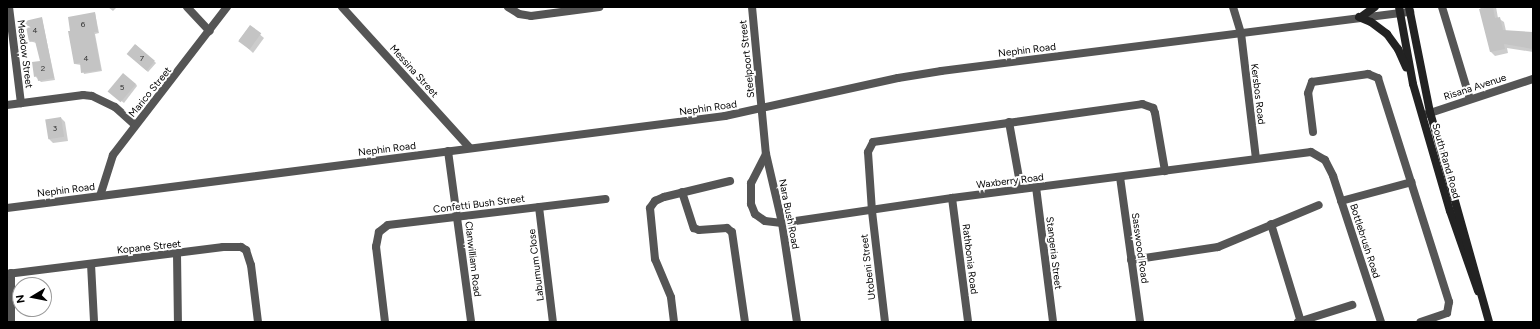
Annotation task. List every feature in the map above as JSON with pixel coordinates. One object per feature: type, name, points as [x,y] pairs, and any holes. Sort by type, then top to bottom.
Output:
[{"type":"main road","points":[[1375,7],[1360,17],[1376,25],[1392,40],[1413,84]]},
{"type":"main road","name":"South Rand Road","points":[[1399,10],[1413,84],[1426,114]]},
{"type":"main road","name":"South Rand Road","points":[[1409,10],[1426,114],[1464,254],[1489,319]]},
{"type":"street","name":"Meadow Street","points":[[9,7],[21,103]]},
{"type":"street","points":[[188,7],[209,31]]},
{"type":"street","name":"Marico Street","points":[[100,196],[113,155],[227,7]]},
{"type":"street","name":"Messina Street","points":[[342,7],[470,148]]},
{"type":"street","points":[[508,7],[519,14],[531,16],[599,7]]},
{"type":"street","name":"Steelpoort Street","points":[[752,7],[762,109]]},
{"type":"street","name":"Kersbos Road","points":[[1233,7],[1241,33],[1256,158]]},
{"type":"street","points":[[1442,7],[1470,99]]},
{"type":"street","name":"Nephin Road","points":[[7,208],[762,109],[934,72],[1241,33],[1360,17],[1399,10],[1409,10]]},
{"type":"street","points":[[1313,132],[1308,93],[1312,82],[1373,75],[1380,82],[1449,302],[1447,313],[1421,322]]},
{"type":"street","name":"Risana Avenue","points":[[1426,114],[1533,79]]},
{"type":"street","points":[[7,105],[83,95],[92,96],[115,107],[135,125]]},
{"type":"street","points":[[1021,189],[1009,122],[1148,105],[1155,113],[1165,171]]},
{"type":"street","name":"Nara Bush Road","points":[[762,109],[766,154],[782,224],[797,322]]},
{"type":"street","name":"Utobeni Street","points":[[885,322],[872,211],[868,152],[873,142],[1009,122]]},
{"type":"street","name":"Clanwilliam Road","points":[[448,151],[471,322]]},
{"type":"street","name":"Waxberry Road","points":[[766,154],[751,183],[751,204],[755,214],[765,221],[782,224],[952,198],[1311,152],[1318,155],[1328,166]]},
{"type":"street","name":"Bottlebrush Road","points":[[1328,166],[1341,200],[1381,322]]},
{"type":"street","name":"Sasswood Road","points":[[1120,177],[1140,322]]},
{"type":"street","points":[[674,322],[671,297],[655,259],[650,208],[655,201],[682,192],[730,180]]},
{"type":"street","points":[[1341,200],[1412,182]]},
{"type":"street","name":"Stangeria Street","points":[[1036,187],[1052,322]]},
{"type":"street","points":[[682,192],[694,228],[698,230],[727,228],[732,232],[745,322]]},
{"type":"street","name":"Rathbonia Road","points":[[952,198],[968,322]]},
{"type":"street","name":"Confetti Bush Street","points":[[385,322],[376,254],[377,237],[388,226],[605,199]]},
{"type":"street","points":[[1131,260],[1218,247],[1318,205]]},
{"type":"street","name":"Laburnum Close","points":[[539,207],[553,322]]},
{"type":"street","points":[[1271,224],[1300,322],[1352,305]]},
{"type":"street","name":"Kopane Street","points":[[9,273],[234,246],[246,250],[258,322]]},
{"type":"street","points":[[177,254],[178,322]]},
{"type":"street","points":[[92,264],[94,322]]},
{"type":"street","points":[[9,273],[11,322]]},
{"type":"building","points":[[1493,7],[1495,18],[1500,17],[1503,30],[1533,32],[1533,49],[1504,44],[1505,49],[1490,52],[1479,9]]},
{"type":"building","points":[[95,12],[98,32],[94,32],[101,70],[81,73],[80,63],[74,64],[68,31],[70,31],[68,17]]},
{"type":"building","points":[[42,17],[54,78],[38,81],[37,76],[34,77],[32,62],[40,61],[35,41],[29,42],[25,21]]},
{"type":"building","points":[[250,25],[261,33],[250,49],[238,41]]},
{"type":"building","points":[[135,44],[155,61],[147,71],[127,54]]},
{"type":"building","points":[[123,73],[136,84],[121,102],[108,91]]},
{"type":"building","points":[[61,117],[64,137],[48,139],[45,120]]}]
